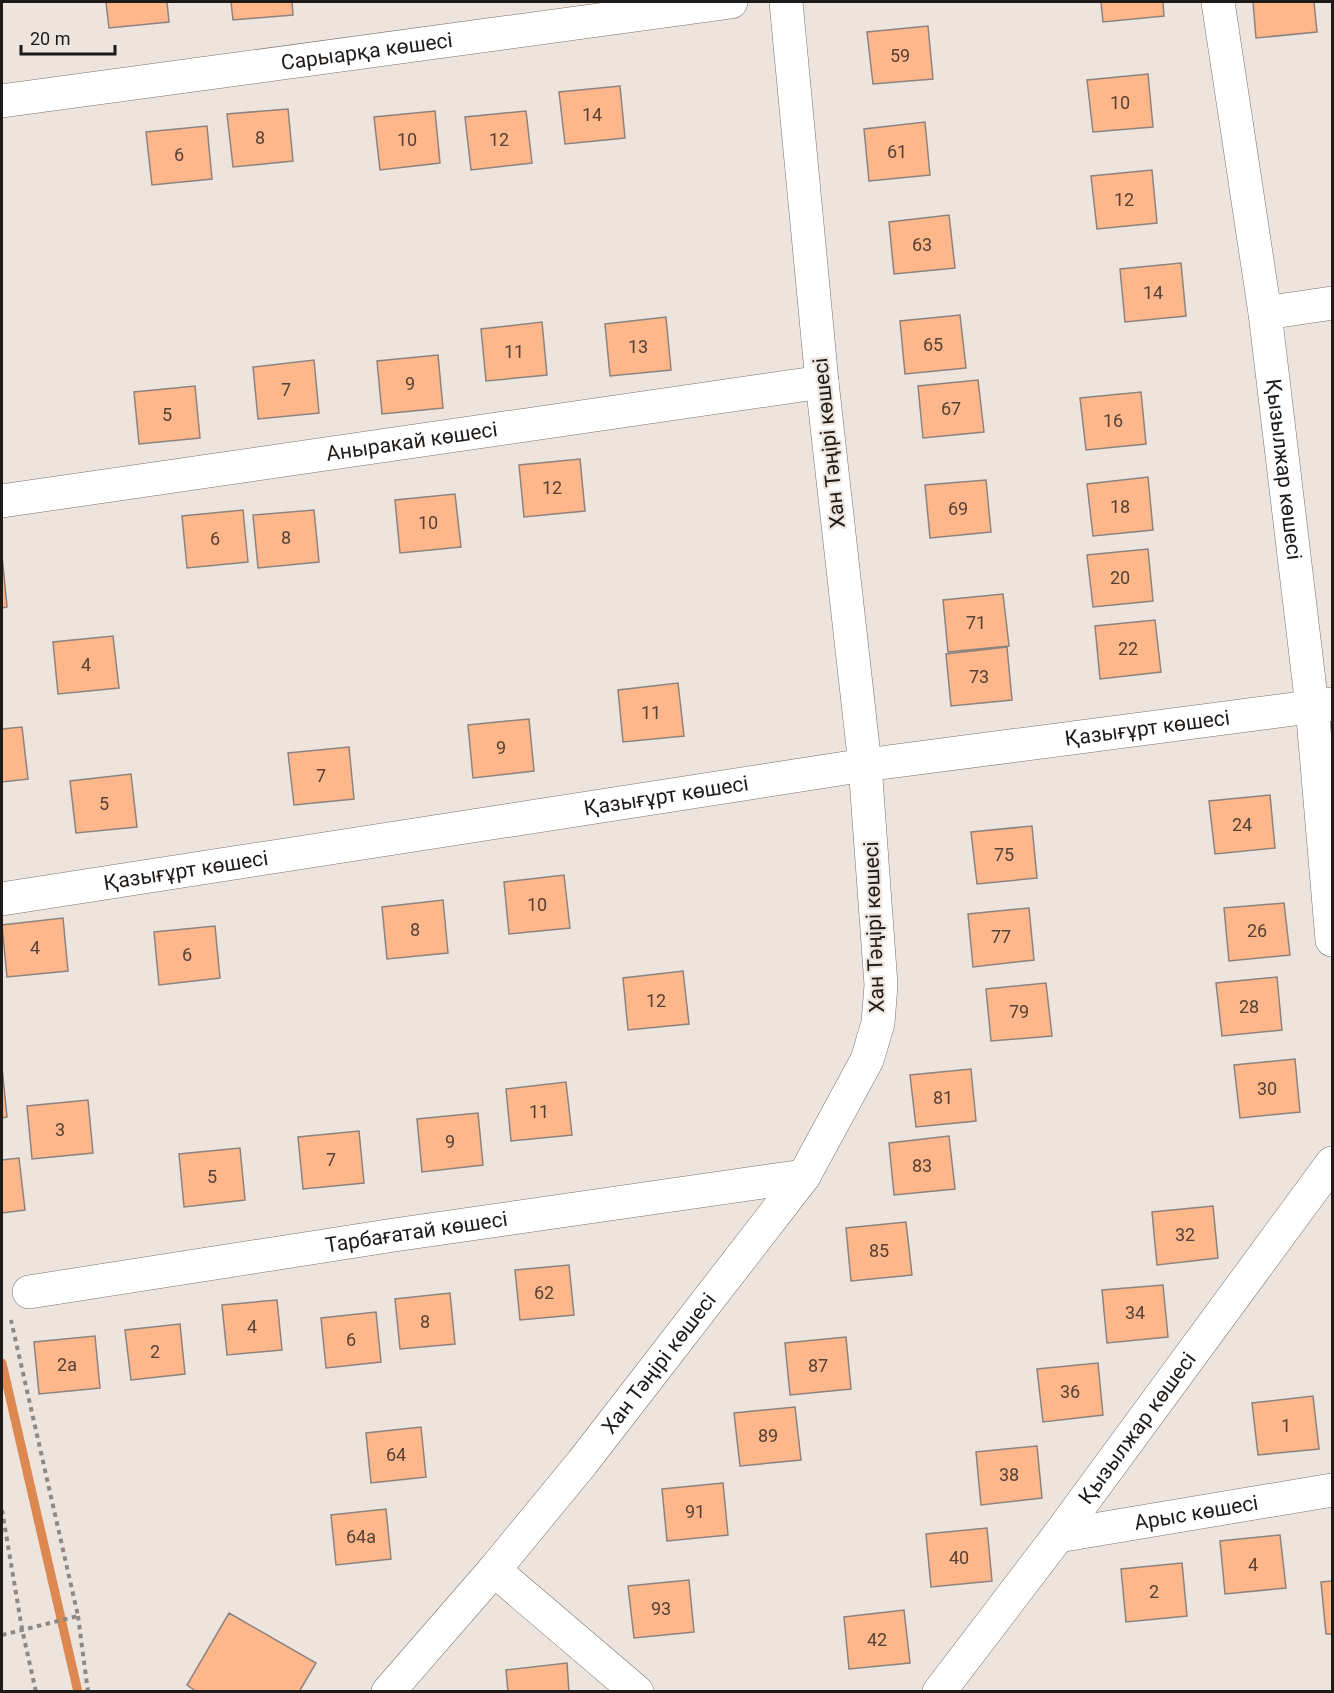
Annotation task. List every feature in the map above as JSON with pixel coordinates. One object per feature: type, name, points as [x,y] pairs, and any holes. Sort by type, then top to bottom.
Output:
[{"type":"street","name":"Сарыарқа көшесі","points":[[2,101],[731,2]]},
{"type":"street","name":"Хан Тәңірі көшесі","points":[[387,1692],[494,1570],[582,1463],[804,1176],[867,1060],[878,1023],[881,985],[865,765],[822,382],[786,2]]},
{"type":"street","name":"Қызылжар көшесі","points":[[1218,2],[1322,705],[1332,940]]},
{"type":"street","points":[[1265,312],[1332,303]]},
{"type":"street","name":"Аныракай көшесі","points":[[2,501],[822,382]]},
{"type":"street","name":"Қазығұрт көшесі","points":[[2,899],[865,765],[1322,705]]},
{"type":"street","name":"Қызылжар көшесі","points":[[939,1692],[1059,1536],[1332,1163]]},
{"type":"street","name":"Тарбағатай көшесі","points":[[20,1302],[394,1235],[804,1176]]},
{"type":"street","name":"Арыс көшесі","points":[[1059,1536],[1332,1490]]},
{"type":"street","points":[[494,1570],[637,1692]]},
{"type":"path","points":[[20,1302],[88,1692]]},
{"type":"path","points":[[2,1510],[22,1629],[36,1692]]},
{"type":"path","points":[[2,1635],[76,1617]]},
{"type":"building","points":[[106,2],[167,2],[169,22],[109,28]]},
{"type":"building","points":[[231,2],[292,2],[293,15],[233,20]]},
{"type":"building","points":[[1101,2],[1163,2],[1164,16],[1103,22]]},
{"type":"building","points":[[1253,2],[1314,2],[1317,32],[1256,38]]},
{"type":"building","points":[[928,26],[933,79],[873,84],[867,32]]},
{"type":"building","points":[[1148,74],[1153,127],[1093,132],[1087,80]]},
{"type":"building","points":[[620,86],[625,138],[565,144],[559,92]]},
{"type":"building","points":[[288,109],[293,161],[233,167],[227,114]]},
{"type":"building","points":[[435,111],[440,163],[380,170],[374,117]]},
{"type":"building","points":[[526,111],[532,163],[471,170],[465,117]]},
{"type":"building","points":[[925,122],[930,175],[869,181],[864,129]]},
{"type":"building","points":[[207,126],[212,179],[152,185],[146,132]]},
{"type":"building","points":[[1152,170],[1157,223],[1097,229],[1091,176]]},
{"type":"building","points":[[949,215],[955,268],[894,274],[889,222]]},
{"type":"building","points":[[1181,263],[1186,316],[1125,322],[1120,269]]},
{"type":"building","points":[[960,315],[966,368],[905,374],[900,321]]},
{"type":"building","points":[[666,317],[671,370],[610,376],[605,324]]},
{"type":"building","points":[[542,322],[547,375],[486,381],[481,329]]},
{"type":"building","points":[[438,355],[443,408],[382,414],[377,361]]},
{"type":"building","points":[[314,360],[319,413],[258,419],[253,367]]},
{"type":"building","points":[[978,380],[984,432],[923,438],[918,386]]},
{"type":"building","points":[[195,386],[200,438],[139,444],[134,392]]},
{"type":"building","points":[[1141,392],[1146,444],[1086,450],[1080,398]]},
{"type":"building","points":[[580,459],[585,511],[524,517],[519,465]]},
{"type":"building","points":[[1148,477],[1153,530],[1093,536],[1087,484]]},
{"type":"building","points":[[986,480],[991,532],[930,538],[925,485]]},
{"type":"building","points":[[455,494],[461,547],[400,553],[395,500]]},
{"type":"building","points":[[243,510],[248,562],[187,568],[182,516]]},
{"type":"building","points":[[314,510],[319,562],[258,568],[253,515]]},
{"type":"building","points":[[1148,549],[1153,601],[1093,607],[1087,555]]},
{"type":"building","points":[[2,555],[7,607],[2,608]]},
{"type":"building","points":[[1003,594],[1009,646],[948,652],[943,600]]},
{"type":"building","points":[[1155,620],[1161,672],[1100,679],[1095,626]]},
{"type":"building","points":[[113,636],[119,688],[58,694],[53,642]]},
{"type":"building","points":[[1007,647],[1012,700],[951,706],[946,654]]},
{"type":"building","points":[[678,683],[684,736],[623,742],[618,690]]},
{"type":"building","points":[[529,719],[534,771],[473,778],[468,725]]},
{"type":"building","points":[[22,727],[28,779],[2,782],[2,729]]},
{"type":"building","points":[[349,747],[354,799],[294,805],[288,753]]},
{"type":"building","points":[[131,774],[137,827],[76,833],[70,781]]},
{"type":"building","points":[[1270,795],[1275,848],[1215,854],[1209,801]]},
{"type":"building","points":[[1032,826],[1037,878],[977,884],[971,832]]},
{"type":"building","points":[[564,875],[570,928],[509,934],[504,882]]},
{"type":"building","points":[[443,900],[448,953],[387,959],[382,907]]},
{"type":"building","points":[[1284,903],[1290,955],[1229,961],[1224,908]]},
{"type":"building","points":[[1029,908],[1034,960],[973,967],[968,914]]},
{"type":"building","points":[[63,918],[68,971],[7,977],[2,925]]},
{"type":"building","points":[[215,926],[220,978],[159,985],[154,932]]},
{"type":"building","points":[[683,971],[689,1024],[628,1030],[623,978]]},
{"type":"building","points":[[1277,977],[1282,1030],[1222,1036],[1216,983]]},
{"type":"building","points":[[1046,983],[1052,1036],[991,1041],[986,989]]},
{"type":"building","points":[[1295,1059],[1300,1112],[1240,1118],[1234,1065]]},
{"type":"building","points":[[2,1067],[7,1117],[2,1118]]},
{"type":"building","points":[[971,1069],[976,1121],[916,1127],[910,1075]]},
{"type":"building","points":[[566,1082],[572,1135],[511,1141],[506,1089]]},
{"type":"building","points":[[88,1100],[93,1153],[32,1159],[27,1106]]},
{"type":"building","points":[[478,1113],[483,1165],[422,1172],[417,1119]]},
{"type":"building","points":[[359,1131],[364,1183],[303,1189],[298,1137]]},
{"type":"building","points":[[949,1136],[955,1189],[894,1195],[889,1143]]},
{"type":"building","points":[[240,1148],[245,1200],[184,1207],[179,1154]]},
{"type":"building","points":[[19,1158],[25,1210],[2,1213],[2,1160]]},
{"type":"building","points":[[1213,1206],[1218,1258],[1157,1265],[1152,1212]]},
{"type":"building","points":[[906,1222],[912,1275],[851,1281],[846,1228]]},
{"type":"building","points":[[569,1265],[574,1315],[520,1320],[515,1270]]},
{"type":"building","points":[[1163,1285],[1168,1337],[1107,1343],[1102,1290]]},
{"type":"building","points":[[450,1293],[455,1344],[400,1349],[395,1299]]},
{"type":"building","points":[[277,1300],[282,1350],[227,1355],[222,1305]]},
{"type":"building","points":[[376,1312],[381,1362],[326,1368],[321,1318]]},
{"type":"building","points":[[180,1324],[185,1374],[131,1380],[125,1330]]},
{"type":"building","points":[[95,1336],[100,1388],[39,1394],[34,1342]]},
{"type":"building","points":[[846,1337],[851,1389],[790,1395],[785,1343]]},
{"type":"building","points":[[1098,1363],[1103,1415],[1043,1422],[1037,1369]]},
{"type":"building","points":[[1313,1396],[1319,1449],[1258,1455],[1252,1403]]},
{"type":"building","points":[[795,1407],[801,1460],[740,1466],[734,1413]]},
{"type":"building","points":[[421,1427],[426,1477],[371,1483],[366,1433]]},
{"type":"building","points":[[1037,1446],[1042,1498],[981,1505],[976,1452]]},
{"type":"building","points":[[723,1483],[728,1535],[667,1541],[662,1489]]},
{"type":"building","points":[[386,1509],[391,1559],[336,1565],[331,1515]]},
{"type":"building","points":[[987,1528],[992,1581],[931,1587],[926,1534]]},
{"type":"building","points":[[1280,1535],[1286,1588],[1225,1594],[1220,1541]]},
{"type":"building","points":[[1182,1563],[1187,1616],[1126,1622],[1121,1569]]},
{"type":"building","points":[[689,1580],[694,1632],[634,1638],[628,1586]]},
{"type":"building","points":[[1332,1581],[1332,1634],[1326,1634],[1321,1582]]},
{"type":"building","points":[[904,1610],[910,1663],[849,1669],[844,1617]]},
{"type":"building","points":[[229,1613],[316,1663],[299,1692],[197,1692],[187,1685]]},
{"type":"building","points":[[567,1663],[569,1692],[508,1692],[506,1670]]},
{"type":"waterway","points":[[2,1363],[78,1692]]}]
